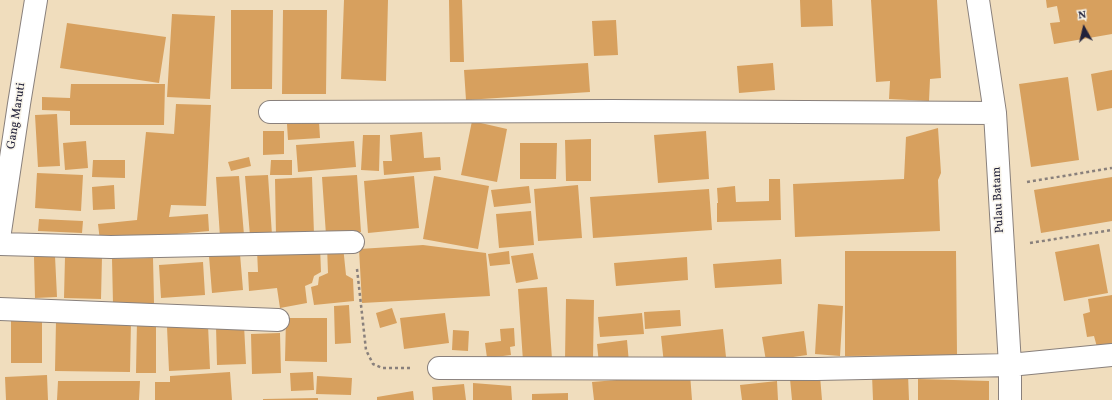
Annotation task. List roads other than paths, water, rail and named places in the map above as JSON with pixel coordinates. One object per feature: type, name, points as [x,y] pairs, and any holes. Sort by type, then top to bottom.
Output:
[{"type":"street","name":"Gang Maruti","points":[[0,232],[36,0]]},
{"type":"street","name":"Pulau Batam","points":[[978,0],[995,113],[998,187],[1010,365],[1010,400]]},
{"type":"street","points":[[270,112],[621,111],[995,113]]},
{"type":"street","points":[[0,244],[111,247],[353,242]]},
{"type":"street","points":[[0,310],[278,320]]},
{"type":"street","points":[[439,368],[817,369],[1010,365],[1112,355]]}]
